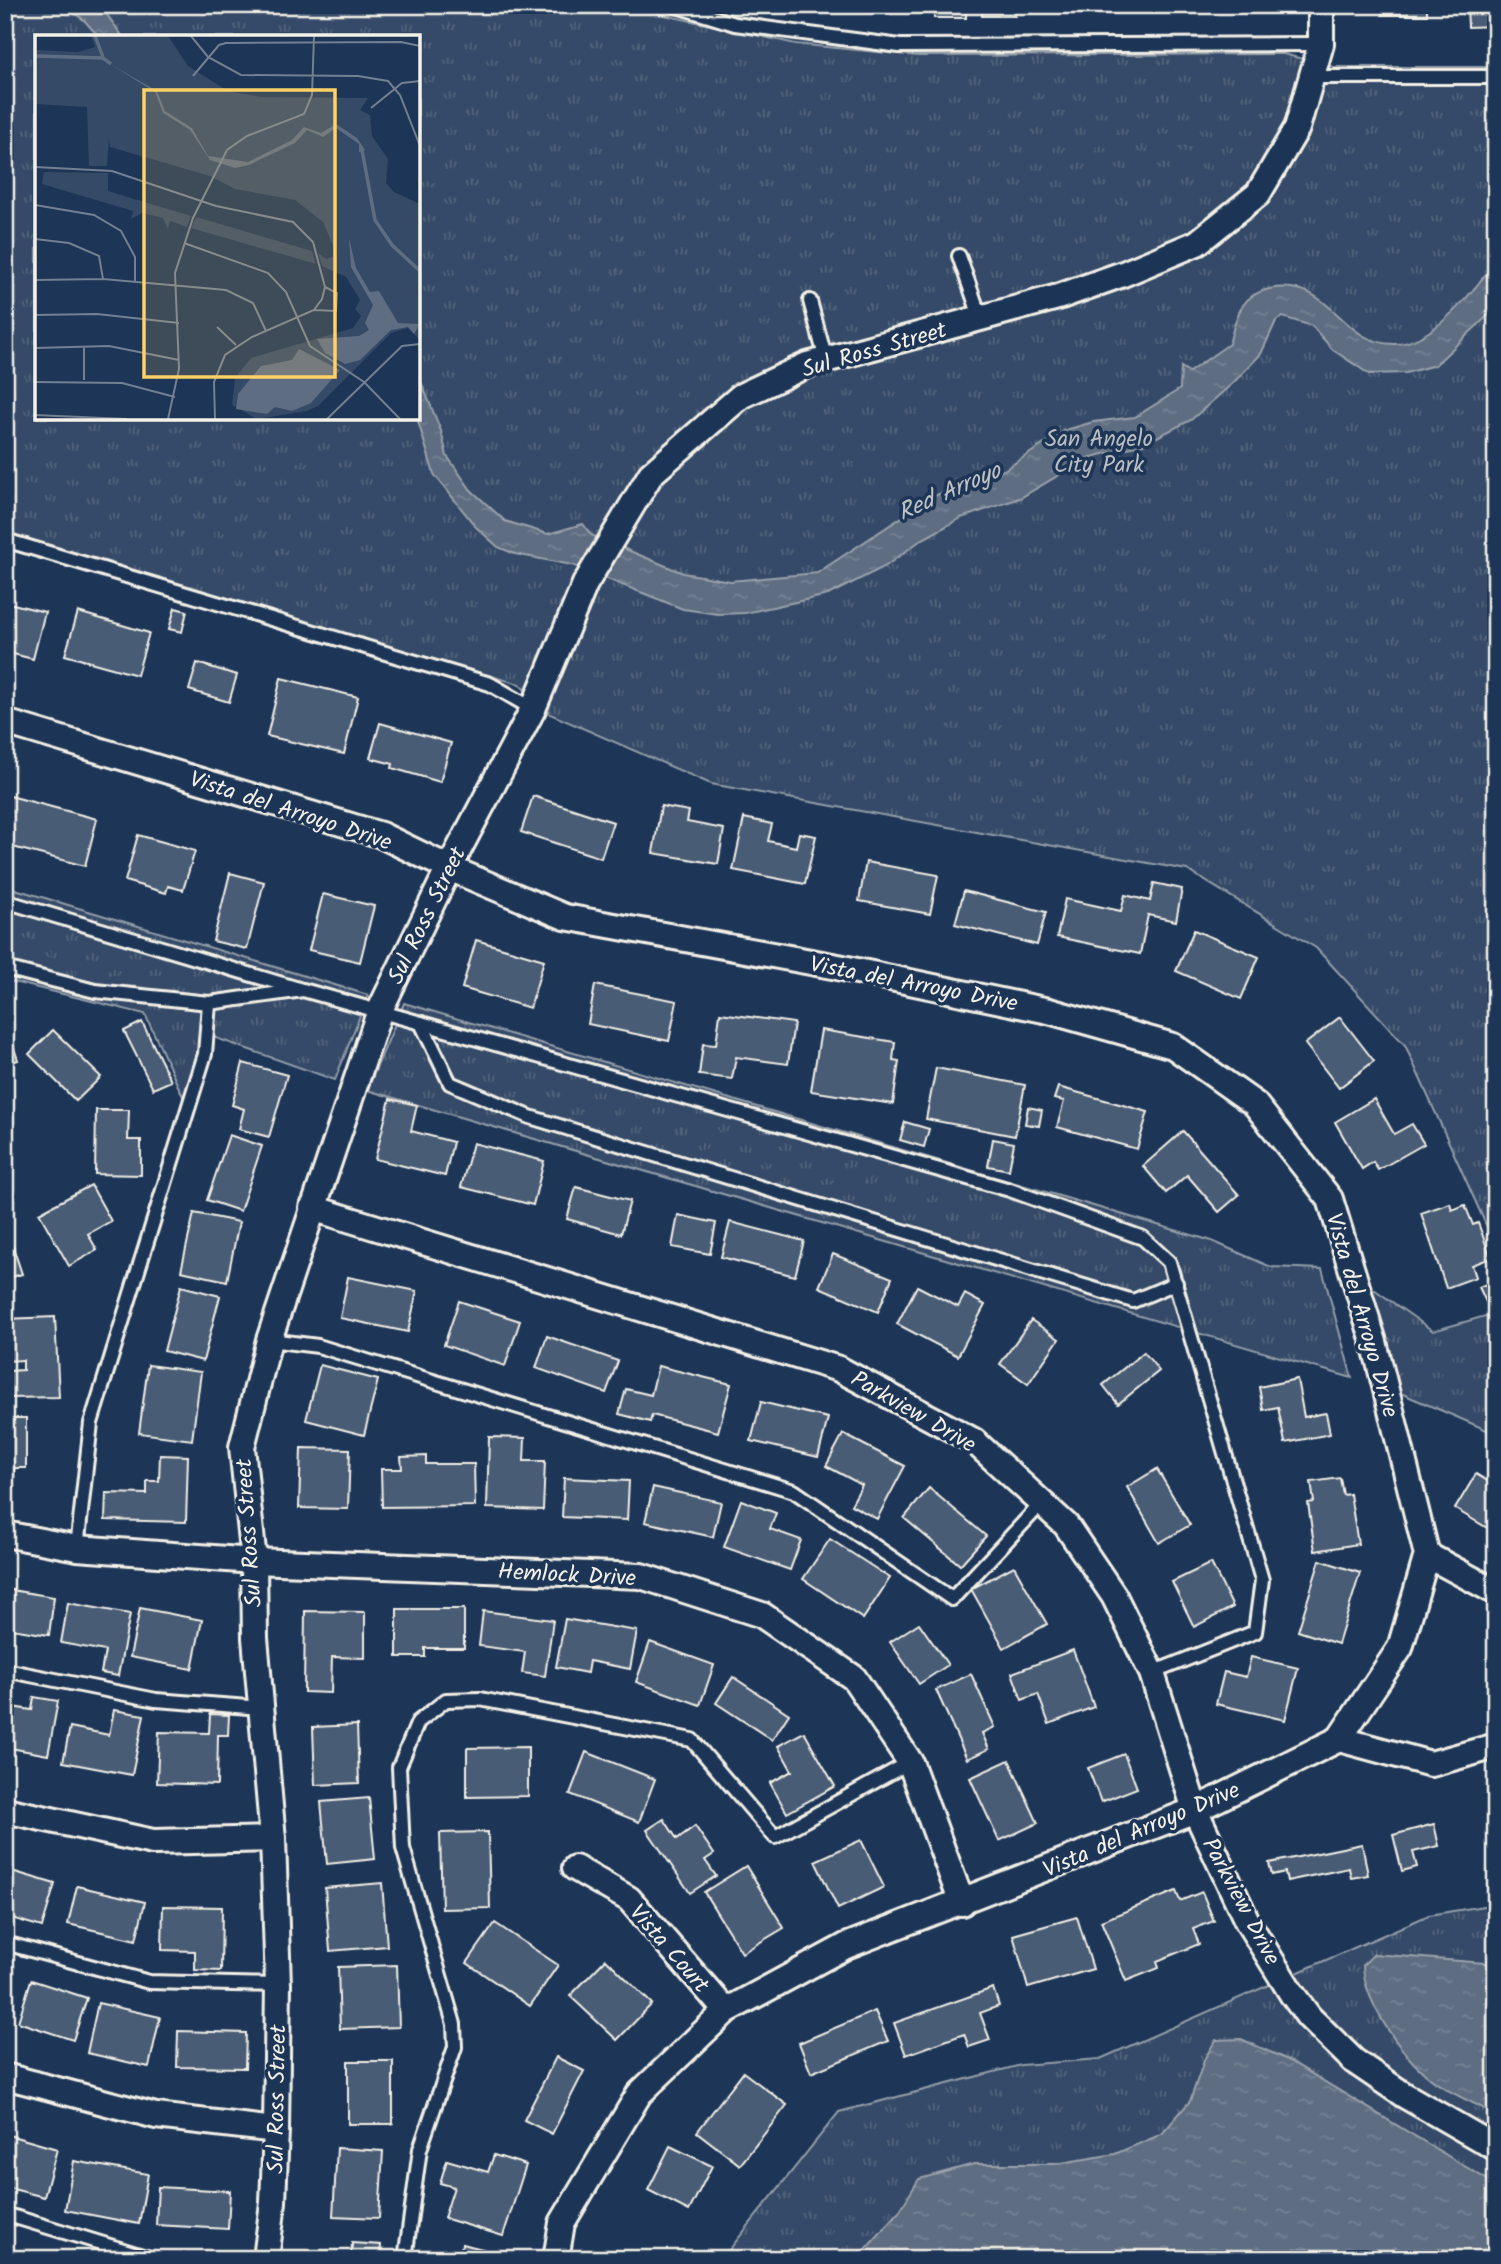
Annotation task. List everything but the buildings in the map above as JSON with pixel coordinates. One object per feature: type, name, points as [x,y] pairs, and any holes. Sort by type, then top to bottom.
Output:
[{"type":"street","name":"Sul Ross Street","points":[[266,2259],[276,2130],[278,1985],[274,1839],[262,1708],[254,1561],[242,1447],[269,1340],[380,1010],[449,868],[533,709],[585,584],[622,518],[651,474],[741,396],[807,365],[981,318],[1123,274],[1197,243],[1258,194],[1297,128],[1321,44],[1321,5]]},
{"type":"street","name":"Vista del Arroyo Drive","points":[[5,722],[381,835],[449,868],[565,917],[838,967],[1023,1005],[1173,1046],[1255,1104],[1330,1199],[1374,1342],[1427,1555],[1400,1648],[1339,1739],[1195,1810],[846,1946],[726,2011],[639,2094],[562,2223],[556,2259]]},
{"type":"street","name":"Parkview Drive","points":[[312,1208],[839,1368],[974,1441],[1066,1525],[1114,1596],[1152,1673],[1195,1810],[1247,1921],[1309,2017],[1354,2061],[1377,2078],[1496,2148]]},
{"type":"street","name":"Hemlock Drive","points":[[5,1534],[77,1548],[254,1561],[641,1576],[762,1615],[854,1678],[911,1762],[961,1903]]},
{"type":"street","points":[[1427,1555],[1496,1592]]},
{"type":"street","points":[[1339,1739],[1432,1763],[1496,1746]]},
{"type":"street","points":[[5,1810],[153,1842],[274,1839]]},
{"type":"street","name":"Vista Court","points":[[575,1868],[629,1899],[726,2011]]},
{"type":"street","points":[[5,2076],[156,2116],[276,2130]]},
{"type":"lane","points":[[673,5],[735,24],[900,46],[1321,44]]},
{"type":"lane","points":[[1312,77],[1496,77]]},
{"type":"lane","points":[[959,256],[981,318]]},
{"type":"lane","points":[[810,301],[826,360]]},
{"type":"lane","points":[[5,540],[489,684],[533,709]]},
{"type":"lane","points":[[5,901],[303,990],[1010,1190],[1143,1238],[1169,1262],[1262,1580],[1255,1632],[1152,1673]]},
{"type":"lane","points":[[5,968],[95,991],[209,1003],[303,990]]},
{"type":"lane","points":[[77,1548],[91,1423],[205,1054],[209,1003]]},
{"type":"lane","points":[[421,1023],[450,1083],[530,1117],[1133,1301],[1176,1283]]},
{"type":"lane","points":[[269,1340],[318,1346],[794,1491],[952,1599],[1042,1503]]},
{"type":"lane","points":[[5,1670],[156,1700],[262,1708]]},
{"type":"lane","points":[[405,2259],[420,2149],[455,2048],[454,2024],[403,1848],[399,1767],[418,1723],[446,1700],[480,1699],[692,1740],[775,1837],[911,1762]]},
{"type":"lane","points":[[5,1943],[149,1982],[278,1985]]},
{"type":"lane","points":[[5,2214],[153,2259]]},
{"type":"green space","name":"San Angelo City Park","points":[[5,5],[641,5],[660,14],[796,44],[918,56],[1283,54],[1334,67],[1496,67],[1496,1247],[1405,1045],[1316,948],[1187,870],[711,784],[550,714],[519,684],[5,536]]},
{"type":"green space","points":[[5,886],[368,995],[335,1080],[202,1033],[185,1101],[145,1014],[5,980]]},
{"type":"green space","points":[[404,1003],[1212,1241],[1271,1267],[1322,1269],[1352,1378],[367,1090]]},
{"type":"green space","points":[[1371,1287],[1433,1331],[1496,1313],[1496,1434],[1398,1392]]},
{"type":"green space","points":[[1496,1904],[1496,2259],[722,2259],[839,2112],[1021,2065],[1100,2059],[1429,1915]]},
{"type":"water","points":[[62,5],[100,5],[122,35],[97,35],[84,20]]},
{"type":"water","name":"Red Arroyo","points":[[1496,274],[1496,308],[1435,365],[1406,373],[1369,374],[1333,350],[1312,326],[1283,317],[1276,321],[1261,354],[1191,420],[1143,444],[1088,458],[1020,498],[961,518],[921,540],[886,566],[828,595],[745,613],[718,614],[683,609],[572,565],[515,554],[498,547],[476,527],[434,474],[418,420],[420,420],[420,379],[441,431],[447,456],[471,490],[505,521],[548,534],[583,524],[591,535],[683,573],[730,581],[817,573],[934,496],[1004,470],[1066,430],[1093,422],[1135,417],[1180,389],[1181,367],[1189,372],[1229,344],[1240,309],[1259,292],[1291,288],[1308,292],[1360,333],[1375,341],[1394,344],[1420,337],[1433,329],[1457,308],[1485,275]]},
{"type":"water","points":[[1374,1954],[1496,1964],[1496,2115],[1440,2085],[1404,2052],[1384,2024],[1369,1993],[1363,1965]]},
{"type":"water","points":[[1241,2039],[1290,2061],[1496,2185],[1496,2259],[857,2259],[899,2212],[919,2179],[974,2164],[1055,2164],[1115,2154],[1162,2134],[1190,2101],[1205,2058],[1216,2040]]}]
